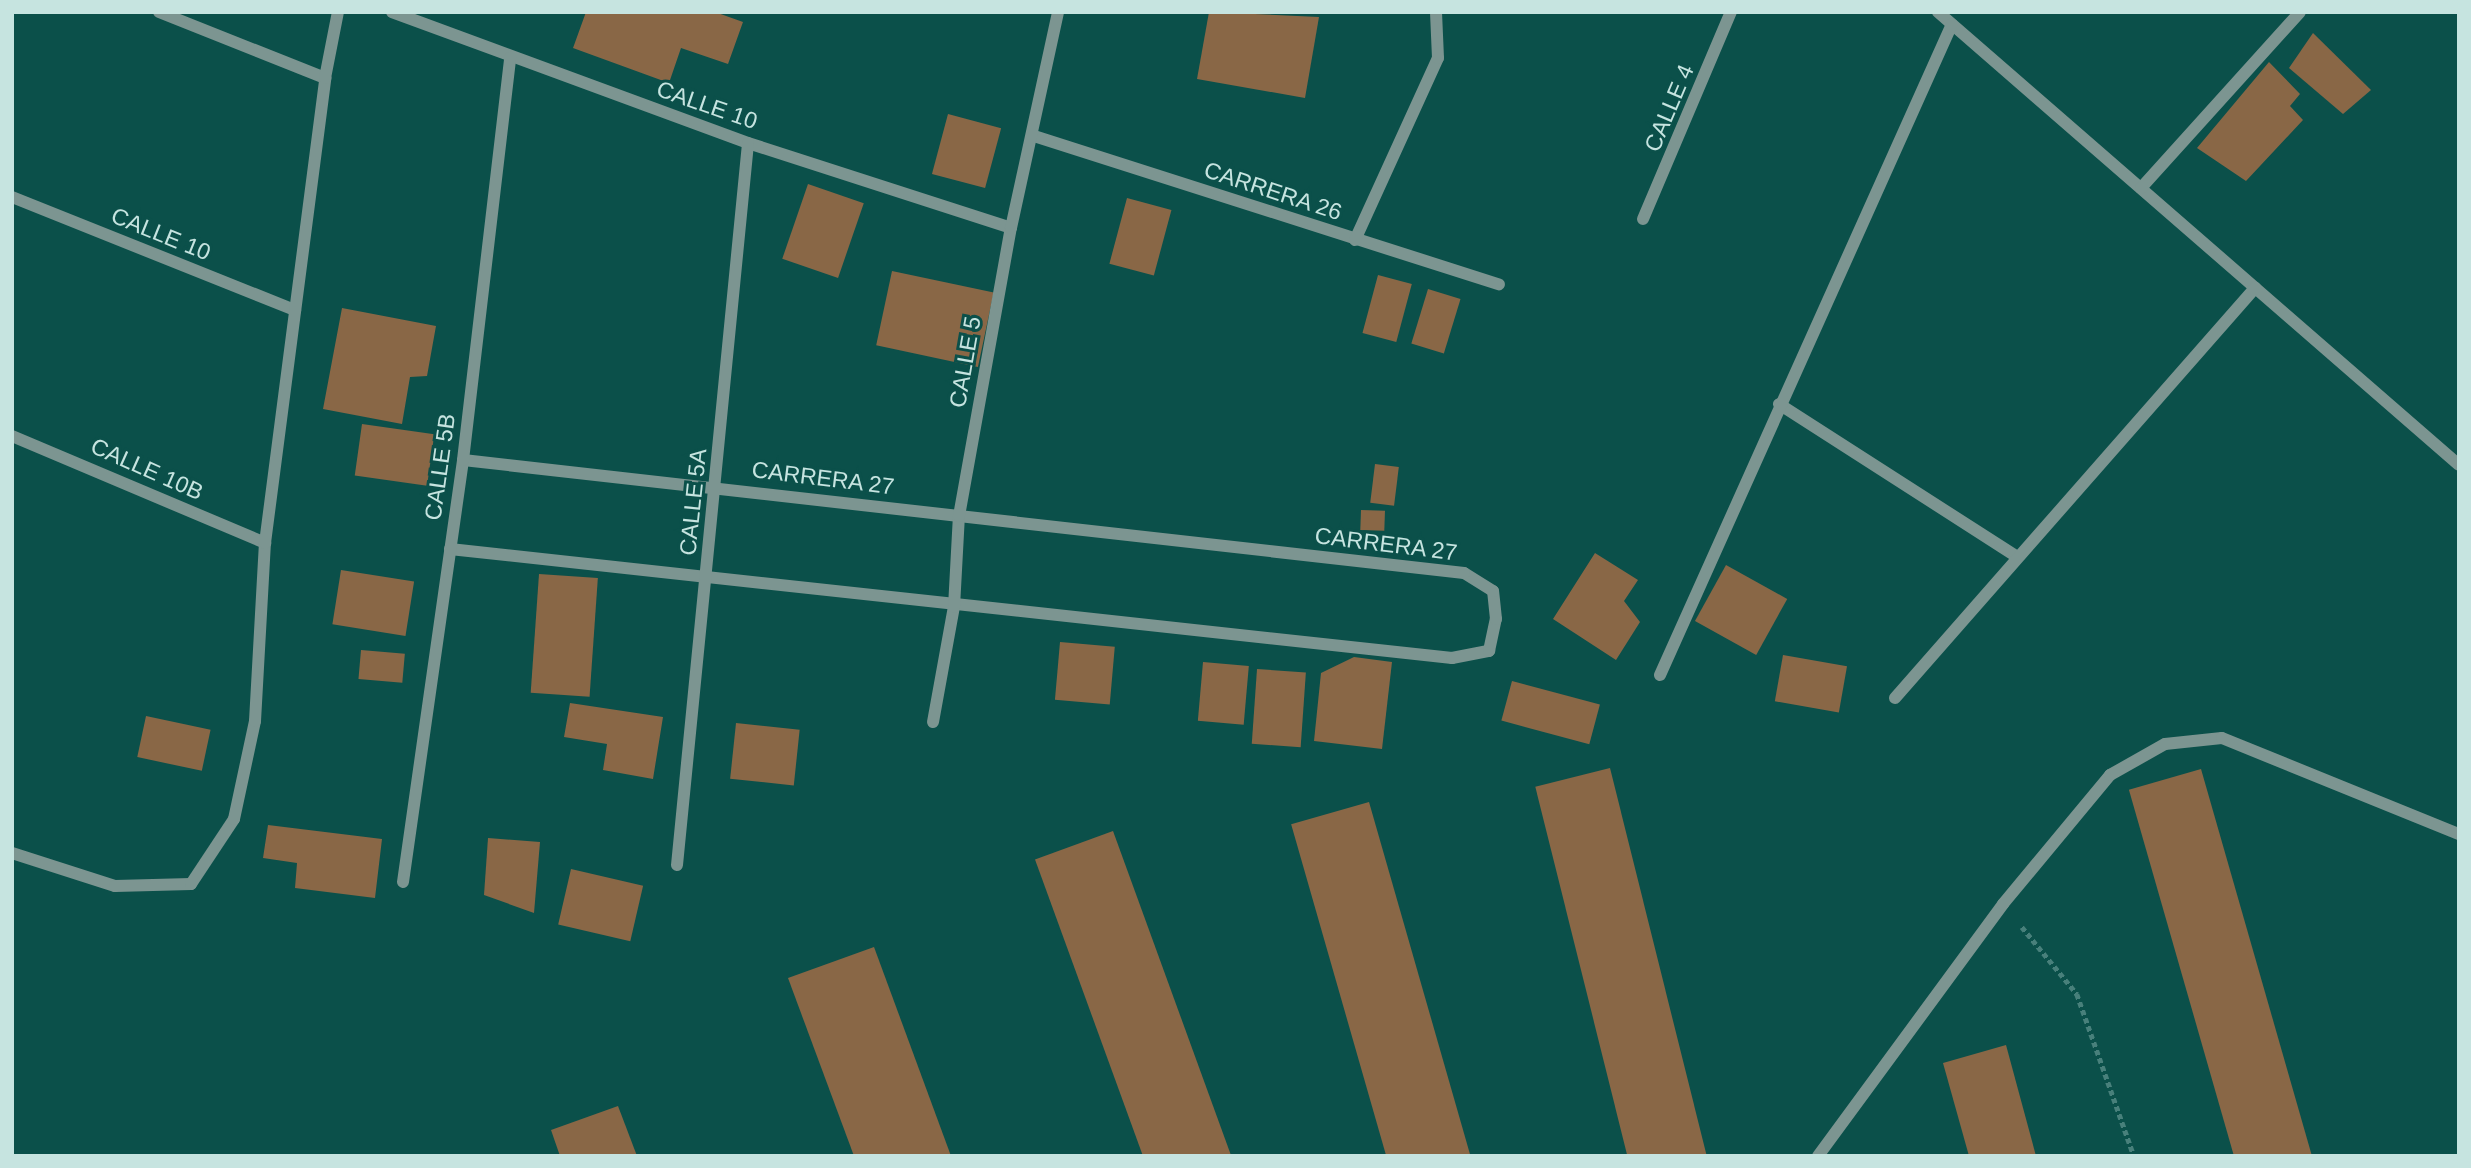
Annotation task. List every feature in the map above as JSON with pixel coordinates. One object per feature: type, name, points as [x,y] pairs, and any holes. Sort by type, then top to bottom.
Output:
[{"type":"street","points":[[159,12],[325,78]]},
{"type":"street","points":[[12,853],[115,886],[191,884],[234,819],[255,721],[265,543],[325,78],[338,12]]},
{"type":"street","name":"CALLE 10","points":[[392,12],[510,58],[748,143],[1011,228]]},
{"type":"street","name":"CALLE 5","points":[[933,722],[954,607],[959,516],[1011,228],[1034,136],[1058,12]]},
{"type":"street","points":[[1355,240],[1438,58],[1436,12]]},
{"type":"street","name":"CALLE 4","points":[[1643,219],[1731,12]]},
{"type":"street","points":[[1938,12],[2459,465]]},
{"type":"street","points":[[2141,188],[2300,12]]},
{"type":"street","points":[[1660,675],[1952,24]]},
{"type":"street","name":"CALLE 5B","points":[[403,881],[463,460],[510,58]]},
{"type":"street","name":"CARRERA 26","points":[[1034,136],[1499,284]]},
{"type":"street","name":"CALLE 5A","points":[[677,865],[705,576],[717,487],[748,143]]},
{"type":"street","name":"CALLE 10","points":[[12,197],[295,310]]},
{"type":"street","points":[[1895,698],[2255,288]]},
{"type":"street","points":[[1780,404],[2017,557]]},
{"type":"street","name":"CALLE 10B","points":[[12,436],[265,543]]},
{"type":"street","name":"CARRERA 27","points":[[450,549],[705,576],[954,607],[1452,658],[1489,651],[1496,619],[1493,591],[1464,573],[463,460]]},
{"type":"street","points":[[1818,1156],[2003,904],[2110,775],[2165,744],[2222,738],[2459,834]]},
{"type":"path","points":[[2003,904],[2077,994],[2134,1156]]},
{"type":"building","points":[[586,12],[715,12],[743,22],[728,64],[681,48],[669,83],[573,48]]},
{"type":"building","points":[[1209,12],[1319,17],[1305,98],[1197,79]]},
{"type":"building","points":[[2313,33],[2371,90],[2343,114],[2289,68]]},
{"type":"building","points":[[2269,62],[2300,94],[2290,106],[2303,120],[2246,181],[2197,148]]},
{"type":"building","points":[[948,114],[1001,128],[985,188],[932,174]]},
{"type":"building","points":[[808,184],[864,203],[838,278],[782,259]]},
{"type":"building","points":[[1127,198],[1171,210],[1154,276],[1109,264]]},
{"type":"building","points":[[892,271],[994,293],[978,367],[876,345]]},
{"type":"building","points":[[1378,275],[1412,284],[1396,342],[1362,333]]},
{"type":"building","points":[[1428,289],[1461,299],[1444,353],[1411,344]]},
{"type":"building","points":[[342,308],[436,326],[427,376],[410,377],[402,424],[323,409]]},
{"type":"building","points":[[362,424],[434,434],[427,486],[355,475]]},
{"type":"building","points":[[1375,464],[1399,467],[1394,506],[1370,503]]},
{"type":"building","points":[[1361,510],[1385,511],[1384,531],[1360,530]]},
{"type":"building","points":[[1595,553],[1638,580],[1624,601],[1640,622],[1616,660],[1553,619]]},
{"type":"building","points":[[1726,565],[1787,599],[1756,655],[1695,621]]},
{"type":"building","points":[[341,570],[414,582],[405,636],[332,624]]},
{"type":"building","points":[[539,574],[598,578],[590,697],[531,693]]},
{"type":"building","points":[[1060,642],[1115,647],[1110,705],[1055,700]]},
{"type":"building","points":[[361,650],[405,654],[402,683],[358,679]]},
{"type":"building","points":[[1783,655],[1847,666],[1839,713],[1775,701]]},
{"type":"building","points":[[1354,657],[1392,662],[1382,749],[1314,741],[1321,673]]},
{"type":"building","points":[[1203,662],[1249,666],[1244,725],[1198,721]]},
{"type":"building","points":[[1257,669],[1306,672],[1301,747],[1252,744]]},
{"type":"building","points":[[1512,681],[1600,705],[1589,744],[1501,721]]},
{"type":"building","points":[[570,703],[663,717],[653,779],[603,770],[607,744],[564,737]]},
{"type":"building","points":[[146,716],[211,730],[202,771],[137,757]]},
{"type":"building","points":[[736,723],[800,730],[794,785],[730,779]]},
{"type":"building","points":[[1610,768],[1707,1156],[1627,1156],[1535,787]]},
{"type":"building","points":[[2201,769],[2312,1155],[2234,1156],[2129,790]]},
{"type":"building","points":[[1369,802],[1470,1156],[1386,1156],[1291,824]]},
{"type":"building","points":[[268,825],[382,839],[375,898],[295,888],[297,863],[263,858]]},
{"type":"building","points":[[1113,831],[1231,1156],[1143,1156],[1035,859]]},
{"type":"building","points":[[488,838],[540,842],[534,913],[484,895]]},
{"type":"building","points":[[571,869],[643,886],[630,941],[558,925]]},
{"type":"building","points":[[874,947],[951,1156],[854,1156],[788,978]]},
{"type":"building","points":[[2006,1045],[2036,1156],[1969,1156],[1943,1063]]},
{"type":"building","points":[[618,1106],[637,1156],[560,1156],[551,1130]]}]
